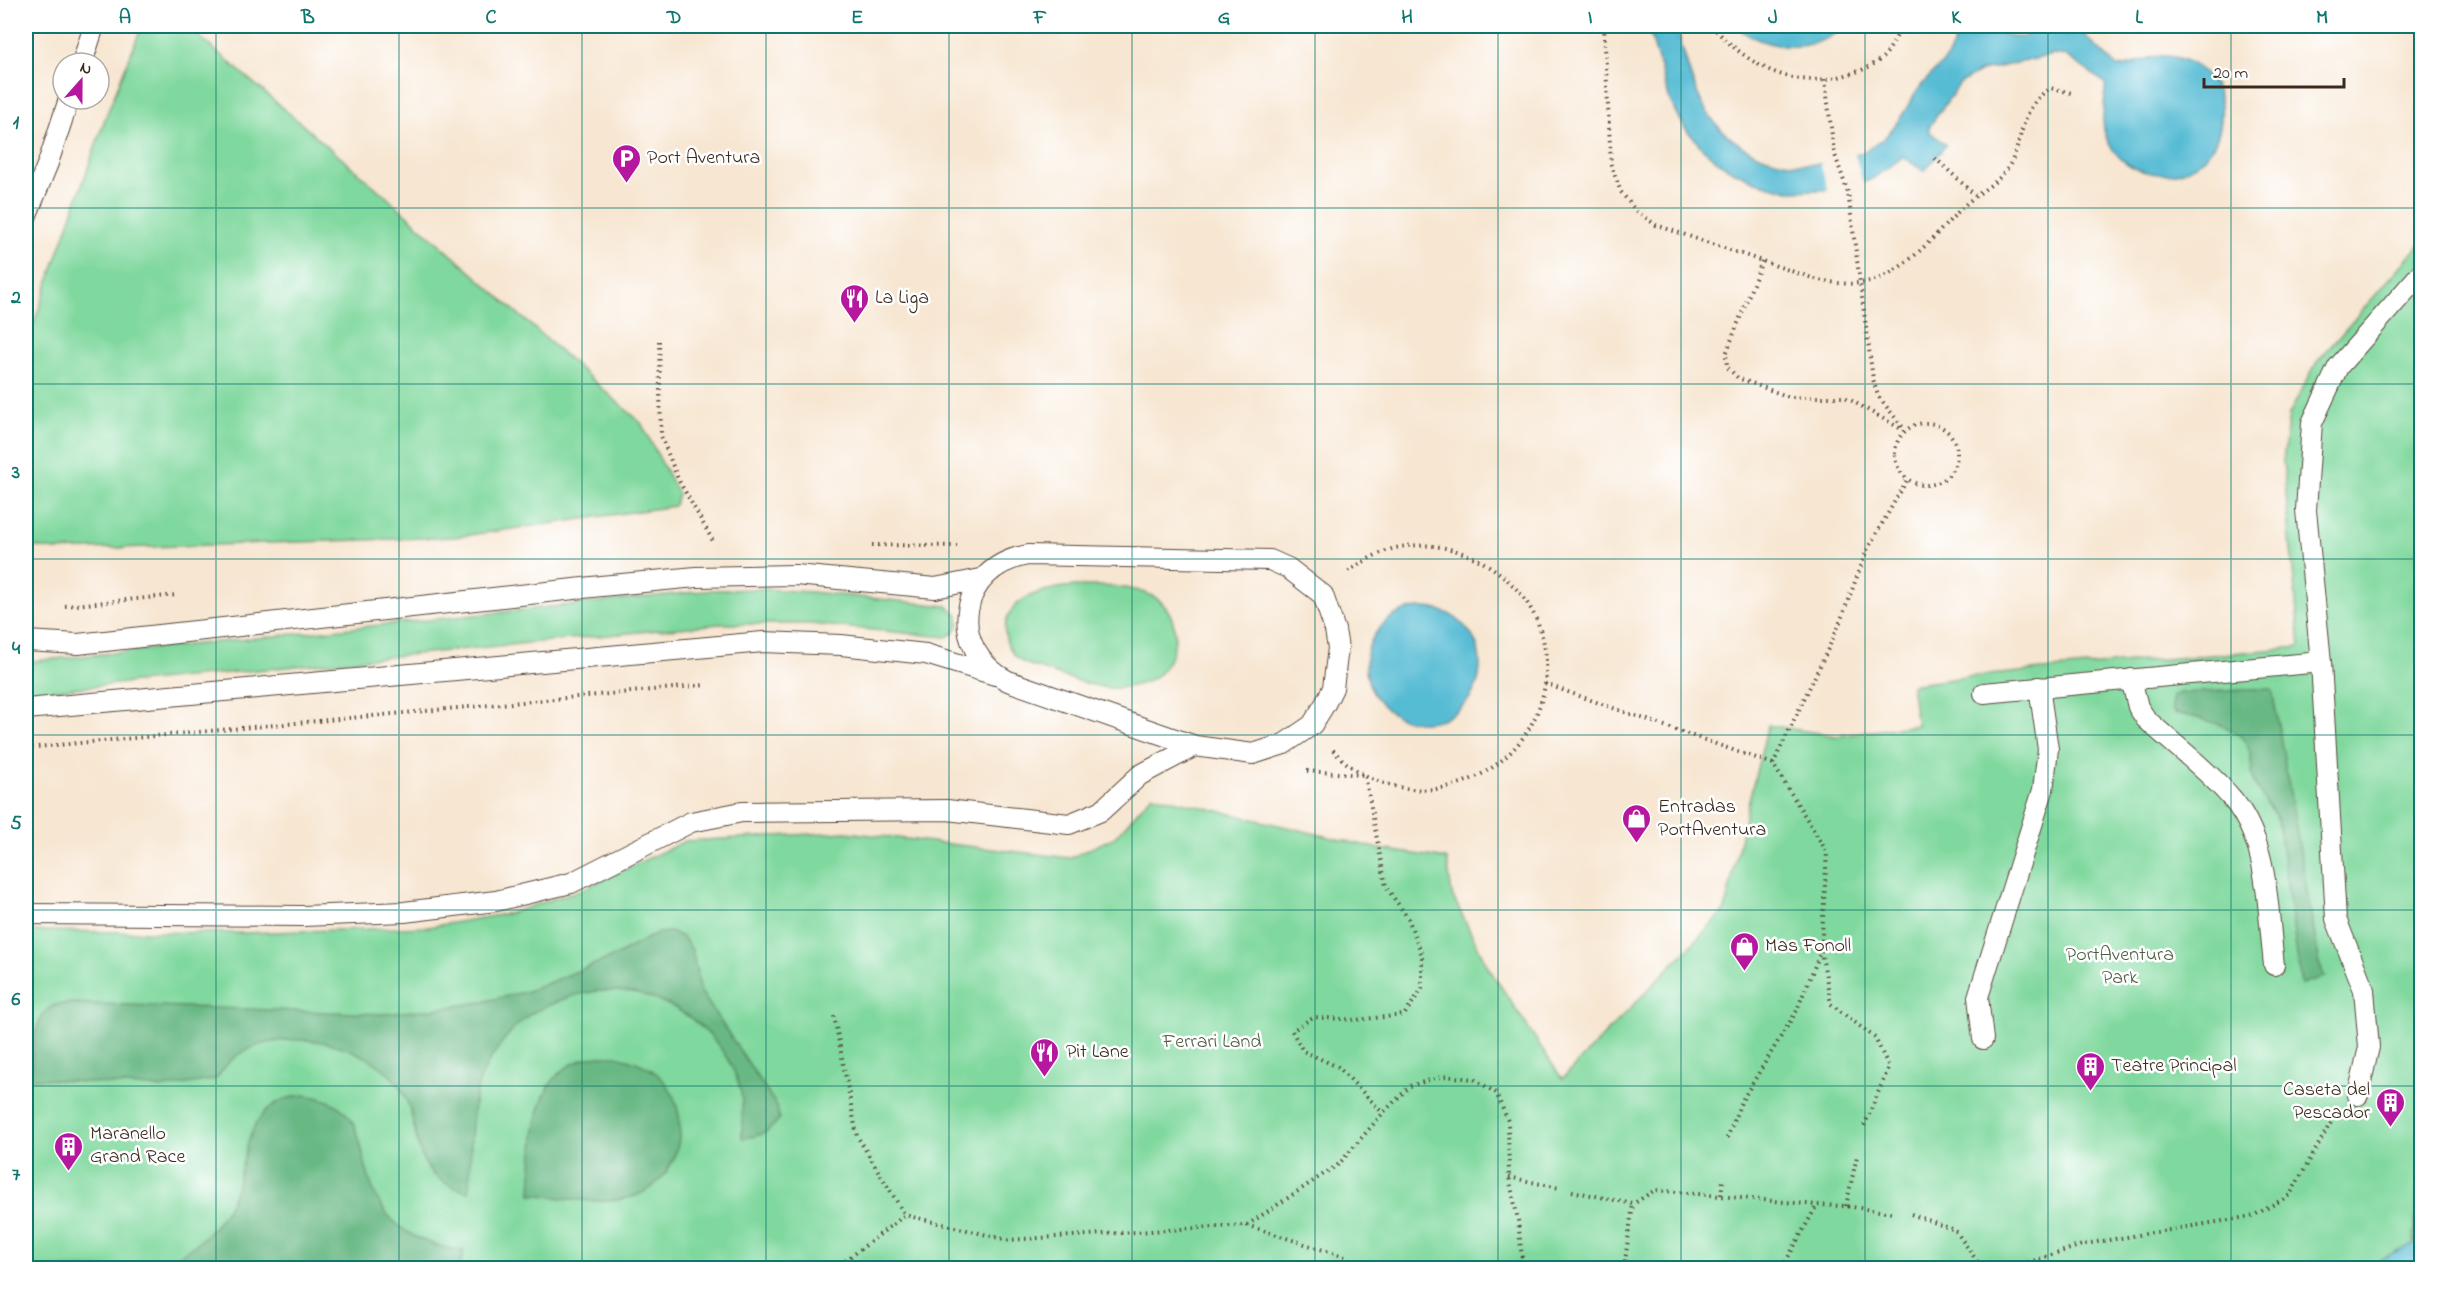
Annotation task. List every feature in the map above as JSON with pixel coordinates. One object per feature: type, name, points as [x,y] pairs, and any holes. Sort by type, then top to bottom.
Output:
[{"type":"lane","points":[[86,51],[94,26]]},
{"type":"lane","points":[[26,217],[48,163],[65,111]]},
{"type":"lane","points":[[2358,1095],[2369,1047],[2364,990],[2336,919],[2321,662],[2306,510],[2312,423],[2338,367],[2421,272]]},
{"type":"lane","points":[[26,709],[763,642],[841,645],[926,654],[996,675],[1020,686],[1195,746],[1253,754],[1284,744],[1312,725],[1333,688],[1338,648],[1335,630],[1323,595],[1288,568],[1270,560],[1028,555],[1002,562],[981,579],[969,603],[967,630],[977,655],[996,675]]},
{"type":"lane","points":[[26,641],[78,644],[577,588],[696,578],[796,575],[935,588],[981,579]]},
{"type":"lane","points":[[1984,693],[2321,662]]},
{"type":"lane","points":[[2131,679],[2138,707],[2146,719],[2229,794],[2250,824],[2261,856],[2274,965]]},
{"type":"lane","points":[[1983,1039],[1978,997],[2043,790],[2048,749],[2039,687]]},
{"type":"lane","points":[[26,914],[303,916],[404,912],[496,901],[571,883],[691,822],[742,812],[947,810],[1069,824],[1101,812],[1140,775],[1195,746]]},
{"type":"path","points":[[1604,26],[1611,165],[1621,192],[1636,211],[1656,225],[1818,280],[1842,284],[1861,283],[1903,265],[1975,195],[2003,174],[2012,158],[2029,109],[2042,94],[2050,88],[2072,93]]},
{"type":"path","points":[[1712,26],[1737,52],[1763,68],[1794,78],[1825,79],[1856,72],[1884,57],[1902,26]]},
{"type":"path","points":[[1825,79],[1834,152],[1848,193],[1873,379],[1878,396],[1905,430]]},
{"type":"path","points":[[1935,158],[1975,195]]},
{"type":"path","points":[[1762,261],[1725,354],[1727,367],[1738,378],[1789,397],[1845,397],[1905,430]]},
{"type":"path","points":[[659,341],[661,436],[678,479],[713,540]]},
{"type":"path","points":[[1932,423],[1945,429],[1954,440],[1958,453],[1955,467],[1946,479],[1934,485],[1920,485],[1907,480],[1898,469],[1894,455],[1897,441],[1905,430],[1918,424],[1932,423]]},
{"type":"path","points":[[1773,764],[1837,630],[1867,550],[1907,480]]},
{"type":"path","points":[[1312,725],[1341,758],[1365,775],[1393,786],[1422,790],[1452,787],[1479,776],[1504,761],[1524,738],[1537,713],[1545,684],[1545,655],[1539,626],[1525,600],[1506,577],[1482,561],[1454,549],[1425,545],[1395,548],[1368,558],[1343,575],[1323,595]]},
{"type":"path","points":[[26,748],[716,684]]},
{"type":"path","points":[[1545,684],[1773,764],[1827,852],[1821,950],[1831,1004],[1875,1038],[1889,1067],[1864,1126]]},
{"type":"path","points":[[1306,771],[1365,775]]},
{"type":"path","points":[[1365,775],[1386,888],[1408,918],[1422,955],[1422,989],[1404,1015],[1355,1020],[1313,1017],[1292,1031],[1303,1051],[1338,1067],[1383,1113]]},
{"type":"path","points":[[1728,1138],[1741,1102],[1796,1012],[1821,950]]},
{"type":"path","points":[[834,1017],[857,1136],[905,1215],[1008,1240],[1246,1226],[1345,1257],[1362,1269]]},
{"type":"path","points":[[1246,1226],[1339,1164],[1410,1086],[1443,1076],[1474,1079],[1496,1093],[1508,1121],[1509,1177],[1518,1220],[1523,1269]]},
{"type":"path","points":[[2011,1269],[2085,1244],[2253,1216],[2290,1195],[2337,1112]]},
{"type":"path","points":[[1846,1206],[1857,1156]]},
{"type":"path","points":[[1509,1177],[1559,1188]]},
{"type":"path","points":[[1721,1195],[1723,1180]]},
{"type":"path","points":[[1572,1191],[1633,1204],[1654,1190],[1846,1206],[1892,1213]]},
{"type":"path","points":[[1624,1269],[1633,1204]]},
{"type":"path","points":[[1785,1269],[1786,1261],[1817,1205]]},
{"type":"path","points":[[1911,1214],[1955,1230],[1982,1269]]},
{"type":"path","points":[[836,1269],[905,1215]]},
{"type":"green space","points":[[142,26],[187,26],[382,193],[641,423],[678,494],[674,506],[455,537],[55,550],[26,545],[26,346],[106,116],[108,111],[111,111],[111,104]]},
{"type":"green space","points":[[2421,243],[2421,1268],[26,1268],[26,931],[242,933],[428,927],[511,913],[583,889],[685,841],[846,832],[1070,858],[1115,837],[1152,795],[1380,849],[1447,859],[1452,895],[1488,967],[1562,1079],[1725,910],[1768,725],[1837,736],[1917,725],[1911,685],[1966,677],[2300,647],[2283,461],[2289,414],[2317,362]]},
{"type":"green space","points":[[1077,586],[1136,590],[1154,597],[1163,604],[1174,624],[1174,647],[1164,668],[1156,676],[1132,686],[1107,688],[1083,683],[1024,663],[1013,654],[1005,632],[1007,619],[1012,609],[1030,596],[1054,589]]},
{"type":"green space","points":[[764,589],[947,606],[957,614],[958,625],[955,631],[946,637],[811,624],[719,624],[26,693],[26,662],[714,590]]},
{"type":"green space","points":[[2272,689],[2319,960],[2324,977],[2301,984],[2278,820],[2255,785],[2248,747],[2243,739],[2227,728],[2216,723],[2174,713],[2171,706],[2173,697],[2179,693]]},
{"type":"green space","points":[[672,932],[684,938],[692,950],[701,992],[777,1106],[779,1119],[763,1133],[742,1138],[740,1088],[729,1061],[712,1037],[690,1018],[666,1004],[639,994],[610,991],[582,993],[529,1015],[496,1050],[482,1075],[475,1100],[471,1132],[469,1192],[446,1184],[431,1172],[423,1158],[410,1108],[402,1091],[390,1075],[374,1062],[334,1045],[289,1040],[268,1043],[247,1050],[230,1061],[216,1079],[163,1088],[31,1078],[37,1028],[46,1012],[57,1005],[72,1003],[383,1014],[442,1008],[482,1002],[528,991],[615,956],[657,933]]},
{"type":"green space","points":[[595,1056],[616,1056],[643,1065],[657,1074],[669,1088],[680,1123],[679,1141],[674,1159],[652,1187],[635,1196],[623,1199],[597,1201],[531,1194],[535,1132],[545,1093],[556,1077],[571,1065]]},
{"type":"green space","points":[[304,1095],[325,1100],[340,1108],[350,1118],[361,1145],[375,1194],[382,1207],[400,1227],[424,1241],[464,1251],[459,1268],[153,1268],[194,1246],[218,1222],[234,1194],[249,1140],[266,1110],[282,1100]]},
{"type":"green space","points":[[2421,1140],[2421,1240],[2414,1242]]},
{"type":"water","points":[[1648,26],[1676,26],[1698,95],[1709,115],[1725,134],[1745,148],[1768,158],[1792,163],[1816,164],[1840,160],[1863,152],[1884,138],[1921,86],[1943,63],[1954,43],[1959,26],[1991,26],[1995,31],[2012,37],[2023,37],[2041,26],[2080,26],[2086,37],[2117,67],[2158,56],[2174,57],[2199,68],[2214,85],[2221,107],[2220,129],[2211,149],[2195,165],[2173,174],[2139,170],[2122,159],[2106,137],[2103,123],[2105,83],[2065,55],[2053,55],[1981,71],[1960,83],[1929,127],[1930,132],[1946,145],[1924,171],[1903,157],[1872,179],[1846,189],[1789,191],[1756,182],[1725,167],[1703,149],[1685,128],[1670,101]]},
{"type":"water","points":[[1734,26],[1845,26],[1819,42],[1790,46],[1761,41]]},
{"type":"water","points":[[1423,608],[1445,613],[1463,625],[1475,643],[1480,665],[1475,687],[1463,705],[1445,717],[1423,722],[1401,717],[1383,705],[1371,687],[1366,665],[1371,643],[1383,625],[1401,613]]},
{"type":"water","points":[[2421,1240],[2421,1268],[2365,1268]]},
{"type":"pier","points":[[1854,152],[1864,185],[1846,192],[1829,193],[1819,160]]},
{"type":"place","name":"Port Aventura","points":[[626,184]]},
{"type":"place","name":"La Liga","points":[[854,324]]},
{"type":"place","name":"Entradas PortAventura","points":[[1637,844]]},
{"type":"place","name":"Mas Fonoll","points":[[1744,972]]},
{"type":"place","name":"Pit Lane","points":[[1045,1078]]},
{"type":"place","name":"Teatre Principal","points":[[2090,1092]]},
{"type":"place","name":"Caseta del Pescador","points":[[2391,1128]]},
{"type":"place","name":"Maranello Grand Race","points":[[69,1172]]},
{"type":"park label","name":"PortAventura Park","points":[[2120,966]]},
{"type":"park label","name":"Ferrari Land","points":[[1212,1042]]}]
